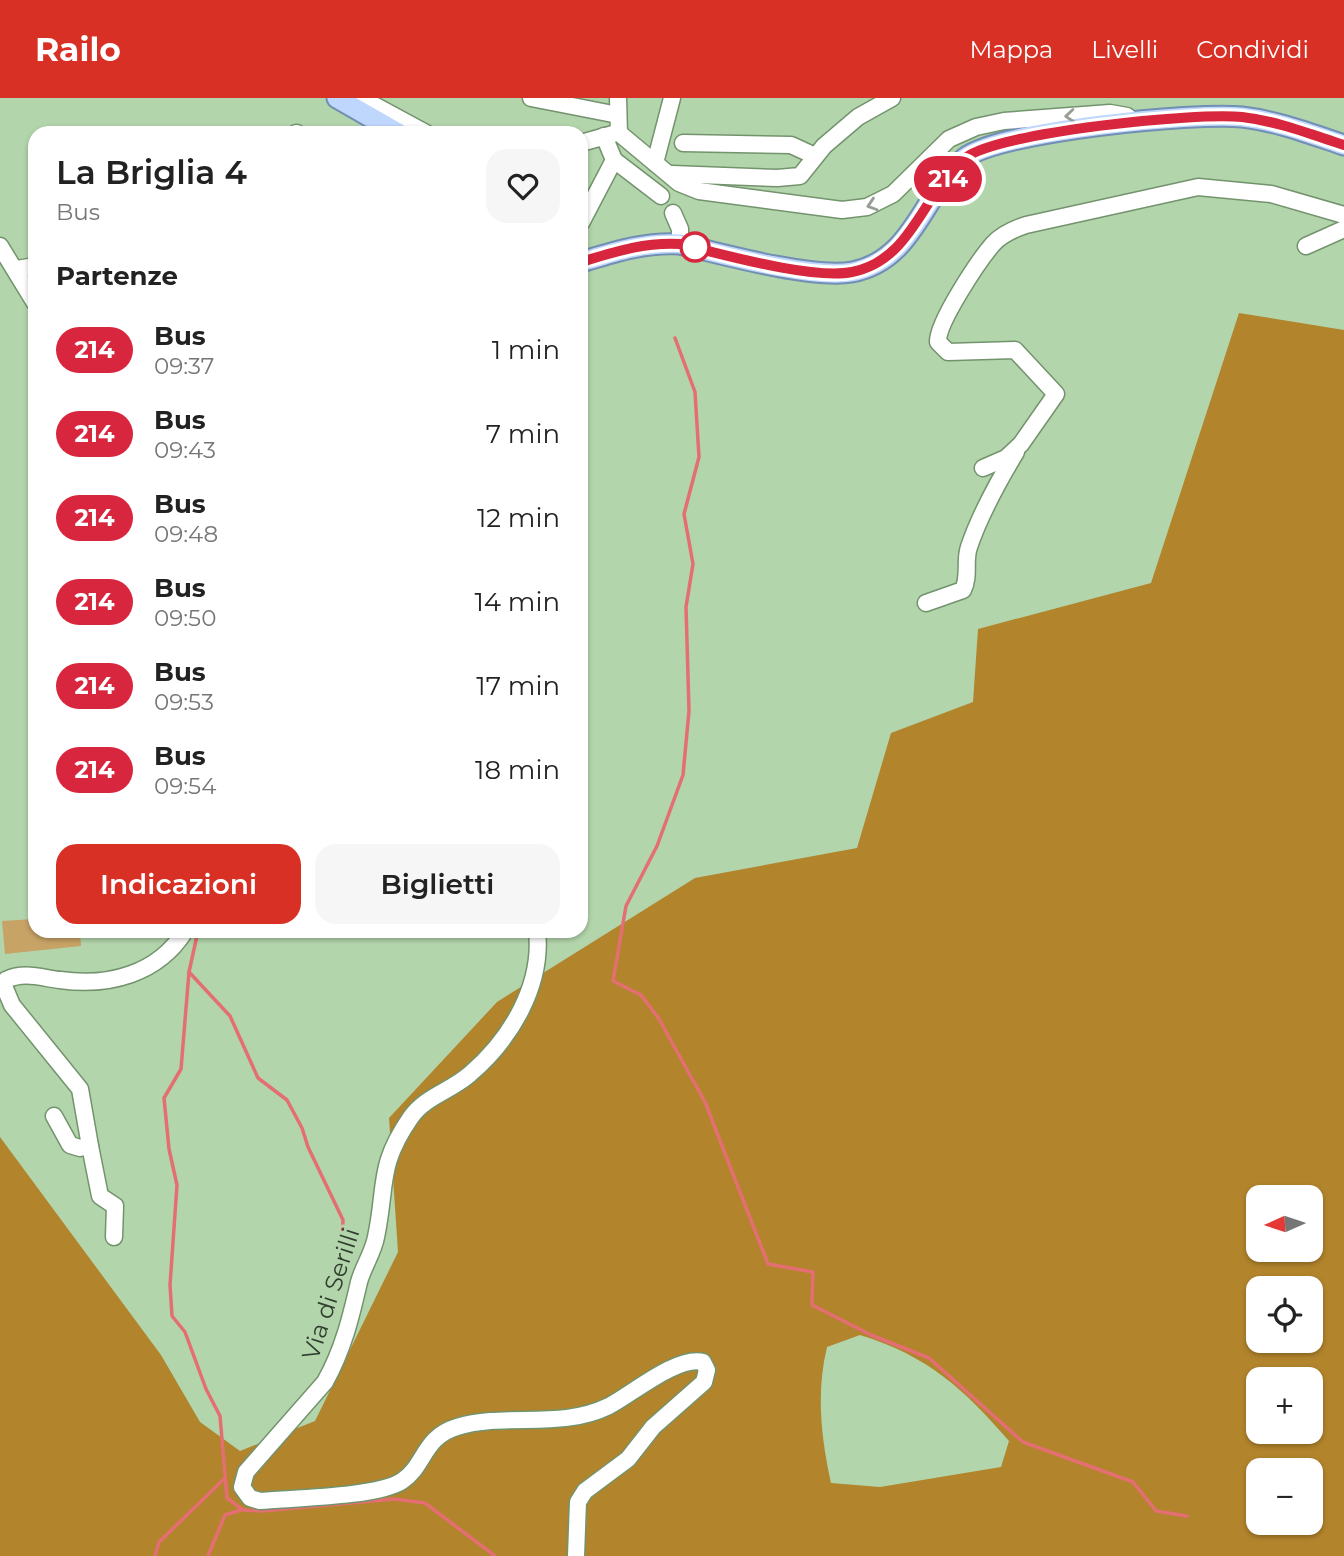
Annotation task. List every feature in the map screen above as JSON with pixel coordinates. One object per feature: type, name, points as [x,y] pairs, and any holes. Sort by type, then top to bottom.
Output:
[{"type":"main road","points":[[337,98],[386,126]]},
{"type":"main road","points":[[588,260],[627,248],[659,243],[680,244],[817,273],[852,272],[864,268],[897,248],[957,166],[979,151],[1020,137],[1201,117],[1241,117],[1285,126],[1344,145]]},
{"type":"street","points":[[361,98],[413,126]]},
{"type":"street","points":[[531,98],[618,107],[600,145],[588,194]]},
{"type":"street","points":[[670,174],[659,141],[672,98]]},
{"type":"street","points":[[670,174],[800,176],[814,156],[858,117],[892,98]]},
{"type":"street","points":[[600,145],[670,174],[699,191],[854,209],[887,198],[950,139],[976,127],[1004,121],[1110,113],[1127,116],[1135,124]]},
{"type":"street","points":[[683,143],[791,145],[814,156]]},
{"type":"street","points":[[600,145],[661,195]]},
{"type":"street","points":[[926,603],[962,590],[967,578],[968,547],[982,514],[1021,444],[1056,394],[1015,349],[948,352],[942,349],[938,342],[940,328],[994,243],[1013,229],[1026,225],[1198,187],[1271,194],[1344,215]]},
{"type":"street","points":[[673,213],[680,229],[680,244]]},
{"type":"street","points":[[1306,246],[1344,229]]},
{"type":"street","points":[[0,246],[28,290]]},
{"type":"street","points":[[17,269],[28,267]]},
{"type":"street","points":[[983,468],[1006,458],[1021,444]]},
{"type":"street","points":[[114,1237],[115,1206],[100,1196],[80,1089],[12,1005],[4,986],[6,979],[25,974],[60,981],[108,983],[153,963],[174,949],[181,938]]},
{"type":"street","name":"Via di Serilli","points":[[538,938],[539,959],[528,998],[471,1074],[421,1107],[390,1150],[380,1193],[376,1239],[359,1281],[351,1320],[334,1366],[325,1382],[246,1472],[242,1487],[250,1498],[260,1501],[364,1493],[384,1488],[401,1481],[428,1445],[455,1427],[583,1416],[613,1404],[685,1361],[702,1362],[707,1370],[704,1382],[653,1427],[628,1459],[585,1491],[578,1502],[576,1556]]},
{"type":"street","points":[[54,1116],[70,1145],[90,1146]]},
{"type":"shaded area","points":[[1239,313],[1344,330],[1344,1556],[0,1556],[0,1137],[161,1355],[200,1422],[240,1451],[315,1421],[398,1252],[389,1118],[497,1002],[695,878],[857,848],[891,733],[973,702],[978,629],[1151,583]],"holes":[[[860,1335],[906,1353],[943,1376],[976,1405],[1009,1441],[1001,1467],[880,1487],[831,1483],[821,1415],[827,1347]]]},
{"type":"shaded area","points":[[28,919],[28,938],[80,938],[81,946],[5,954],[2,921]]},
{"type":"waterway","points":[[675,338],[695,392],[699,457],[684,514],[693,564],[686,607],[689,711],[683,775],[657,846],[626,906],[613,981],[641,995],[659,1019],[705,1102],[768,1264],[813,1272],[812,1305],[871,1335],[929,1358],[1023,1442],[1133,1482],[1156,1511],[1187,1516]]},
{"type":"waterway","points":[[196,938],[189,972],[181,1069],[164,1098],[169,1149],[177,1185],[170,1285],[172,1316],[185,1332],[206,1389],[220,1416],[227,1498],[243,1510],[263,1511],[394,1499],[425,1503],[495,1556]]},
{"type":"waterway","points":[[189,972],[230,1016],[258,1078],[287,1100],[302,1128],[308,1147],[343,1220],[340,1284]]},
{"type":"waterway","points":[[155,1556],[159,1542],[224,1479]]},
{"type":"waterway","points":[[208,1556],[225,1515],[241,1510]]},
{"type":"bus line","name":"214","points":[[588,260],[627,248],[659,243],[680,244],[817,273],[852,272],[885,257],[897,248],[966,157],[997,143],[1020,137],[1225,116],[1285,126],[1344,145]]}]
